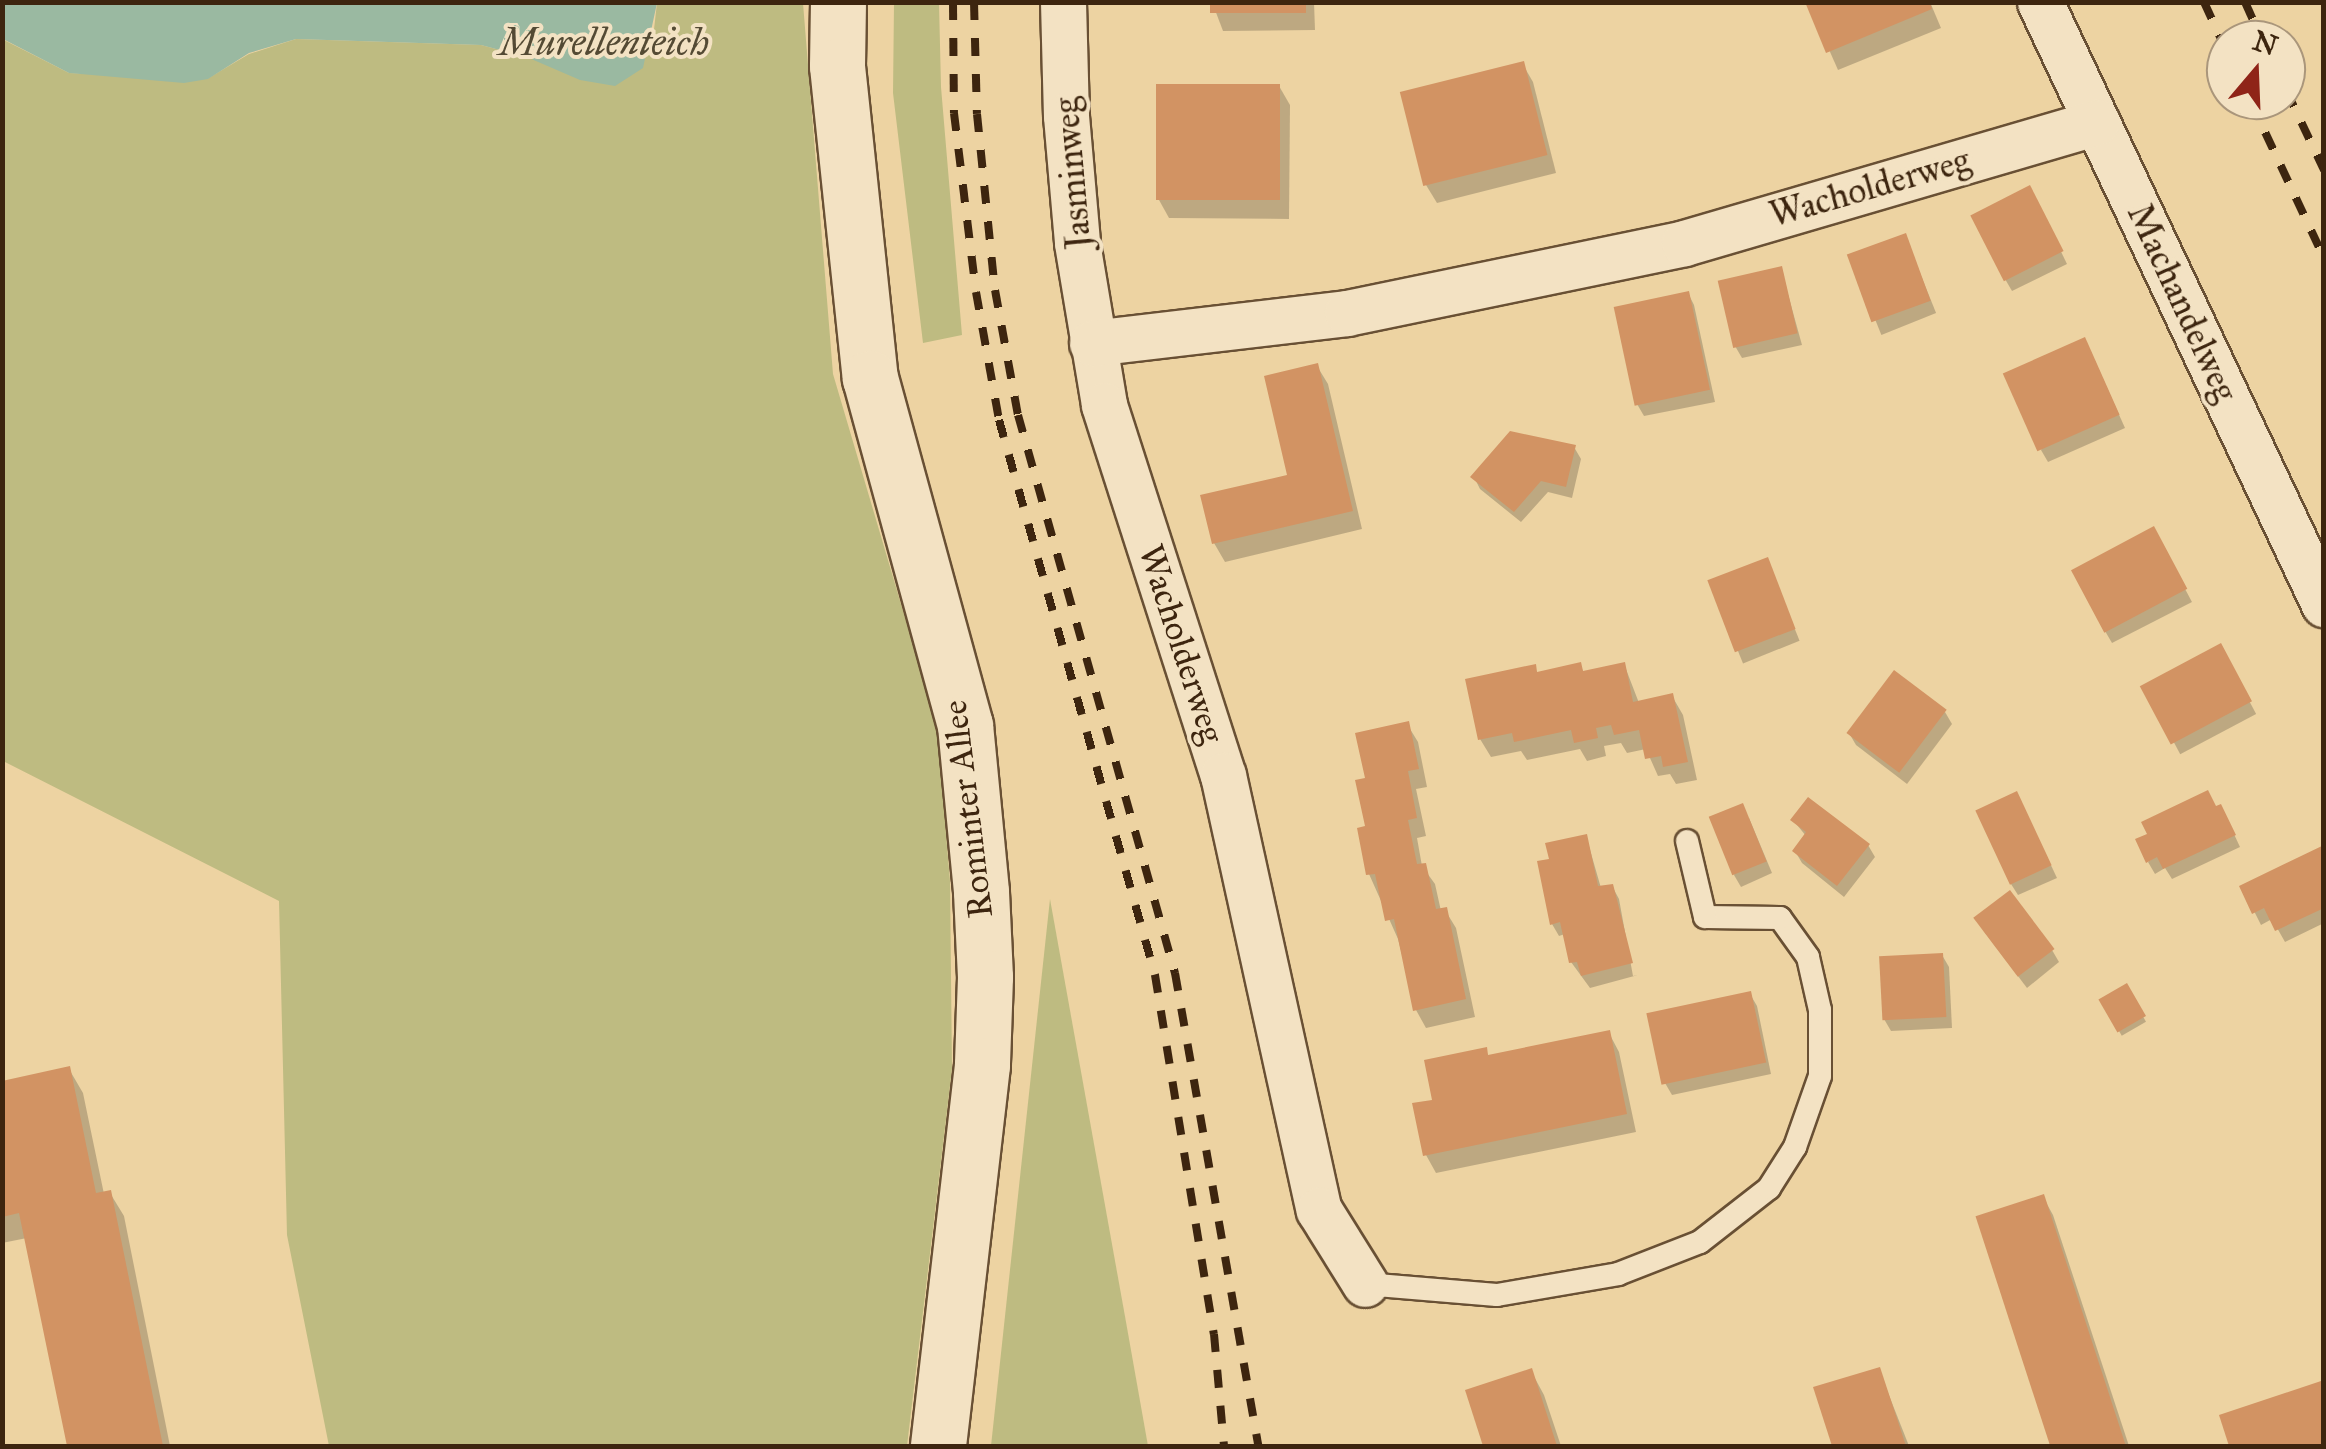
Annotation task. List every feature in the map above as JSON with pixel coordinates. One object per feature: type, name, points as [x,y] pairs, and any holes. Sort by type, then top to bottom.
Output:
[{"type":"street","name":"Rominter Allee","points":[[838,2],[837,66],[870,378],[965,725],[981,892],[985,977],[982,1065],[938,1446]]},
{"type":"street","name":"Jasminweg","points":[[1063,2],[1069,152],[1092,343]]},
{"type":"street","name":"Machandelweg","points":[[2040,2],[2324,604]]},
{"type":"street","name":"Wacholderweg","points":[[1365,1284],[1319,1210],[1223,775],[1104,405],[1092,343],[1347,313],[1684,243],[2097,122]]},
{"type":"lane","name":"Wacholderweg","points":[[1365,1284],[1497,1295],[1535,1292],[1618,1274],[1700,1242],[1769,1188],[1806,1121],[1820,1076],[1820,1010],[1808,957],[1780,918],[1705,918],[1687,841]]},
{"type":"shaded area","points":[[657,3],[803,3],[833,374],[937,726],[950,881],[952,1069],[907,1446],[329,1446],[287,1235],[279,901],[3,761],[2,39],[69,73],[207,79],[249,54],[296,39],[481,45],[529,58],[653,38]]},
{"type":"shaded area","points":[[894,3],[939,3],[941,87],[962,335],[923,343],[893,93]]},
{"type":"shaded area","points":[[1050,899],[1126,1322],[1148,1446],[991,1446]]},
{"type":"water","name":"Murellenteich","points":[[2,3],[657,3],[643,68],[615,86],[580,80],[529,58],[481,45],[296,39],[249,53],[208,79],[184,83],[69,73],[3,39]]},
{"type":"building","points":[[1210,2],[1306,2],[1306,13],[1210,13]]},
{"type":"building","points":[[1805,2],[1930,2],[1932,9],[1826,53]]},
{"type":"building","points":[[1524,61],[1547,155],[1423,186],[1400,92]]},
{"type":"building","points":[[1156,84],[1280,84],[1280,200],[1156,200]]},
{"type":"building","points":[[2030,185],[2064,251],[2004,281],[1970,215]]},
{"type":"building","points":[[1906,233],[1931,301],[1871,322],[1847,255]]},
{"type":"building","points":[[1782,266],[1798,333],[1733,348],[1718,281]]},
{"type":"building","points":[[1689,291],[1710,390],[1635,406],[1614,307]]},
{"type":"building","points":[[2085,337],[2120,415],[2037,451],[2003,374]]},
{"type":"building","points":[[1318,363],[1353,511],[1212,544],[1200,495],[1287,475],[1264,376]]},
{"type":"building","points":[[1510,431],[1576,445],[1566,487],[1541,481],[1514,512],[1470,477]]},
{"type":"building","points":[[2154,526],[2187,589],[2104,633],[2071,570]]},
{"type":"building","points":[[1768,557],[1796,629],[1735,652],[1707,580]]},
{"type":"building","points":[[2221,643],[2252,701],[2171,744],[2140,686]]},
{"type":"building","points":[[1581,662],[1583,671],[1625,662],[1633,702],[1673,693],[1688,762],[1663,767],[1661,756],[1645,759],[1639,730],[1614,735],[1611,725],[1596,728],[1598,738],[1574,743],[1571,730],[1514,742],[1512,733],[1478,740],[1465,679],[1536,664],[1537,672]]},
{"type":"building","points":[[1894,670],[1947,710],[1899,773],[1846,733]]},
{"type":"building","points":[[1409,721],[1419,769],[1408,771],[1417,818],[1408,820],[1417,864],[1426,863],[1436,909],[1447,907],[1466,999],[1413,1011],[1394,919],[1385,921],[1375,874],[1366,875],[1357,828],[1365,826],[1355,780],[1365,778],[1355,733]]},
{"type":"building","points":[[2208,790],[2216,806],[2221,804],[2236,835],[2163,869],[2157,857],[2146,863],[2135,839],[2147,834],[2141,822]]},
{"type":"building","points":[[2017,791],[2052,865],[2010,885],[1975,810]]},
{"type":"building","points":[[1808,797],[1870,844],[1837,886],[1792,851],[1806,832],[1790,820]]},
{"type":"building","points":[[1743,803],[1767,861],[1732,875],[1709,817]]},
{"type":"building","points":[[1587,834],[1598,886],[1613,884],[1633,963],[1581,976],[1577,962],[1569,963],[1560,922],[1550,925],[1537,861],[1549,859],[1545,843]]},
{"type":"building","points":[[2324,845],[2324,908],[2275,931],[2264,908],[2252,914],[2239,886]]},
{"type":"building","points":[[2010,890],[2055,949],[2018,977],[1973,918]]},
{"type":"building","points":[[1943,953],[1946,1017],[1882,1020],[1879,956]]},
{"type":"building","points":[[2127,983],[2146,1016],[2117,1032],[2098,1000]]},
{"type":"building","points":[[1751,991],[1766,1062],[1662,1085],[1646,1013]]},
{"type":"building","points":[[1610,1030],[1627,1114],[1423,1156],[1412,1103],[1432,1100],[1424,1060],[1487,1047],[1488,1055]]},
{"type":"building","points":[[70,1066],[96,1193],[111,1190],[163,1446],[67,1446],[19,1213],[2,1217],[2,1081]]},
{"type":"building","points":[[2044,1194],[2126,1446],[2050,1446],[1976,1216]]},
{"type":"building","points":[[1880,1367],[1906,1446],[1832,1446],[1813,1387]]},
{"type":"building","points":[[1532,1368],[1557,1446],[1483,1446],[1465,1390]]},
{"type":"building","points":[[2324,1380],[2324,1446],[2229,1446],[2219,1415]]},
{"type":"railway","points":[[953,2],[954,113],[976,292],[999,420],[1155,975],[1214,1334],[1224,1446]]},
{"type":"railway","points":[[974,2],[977,114],[995,290],[1018,415],[1175,973],[1258,1446]]},
{"type":"railway","points":[[2204,2],[2212,20]]},
{"type":"railway","points":[[2245,2],[2253,20]]},
{"type":"railway","points":[[2259,120],[2324,258]]},
{"type":"railway","points":[[2300,120],[2324,170]]}]
